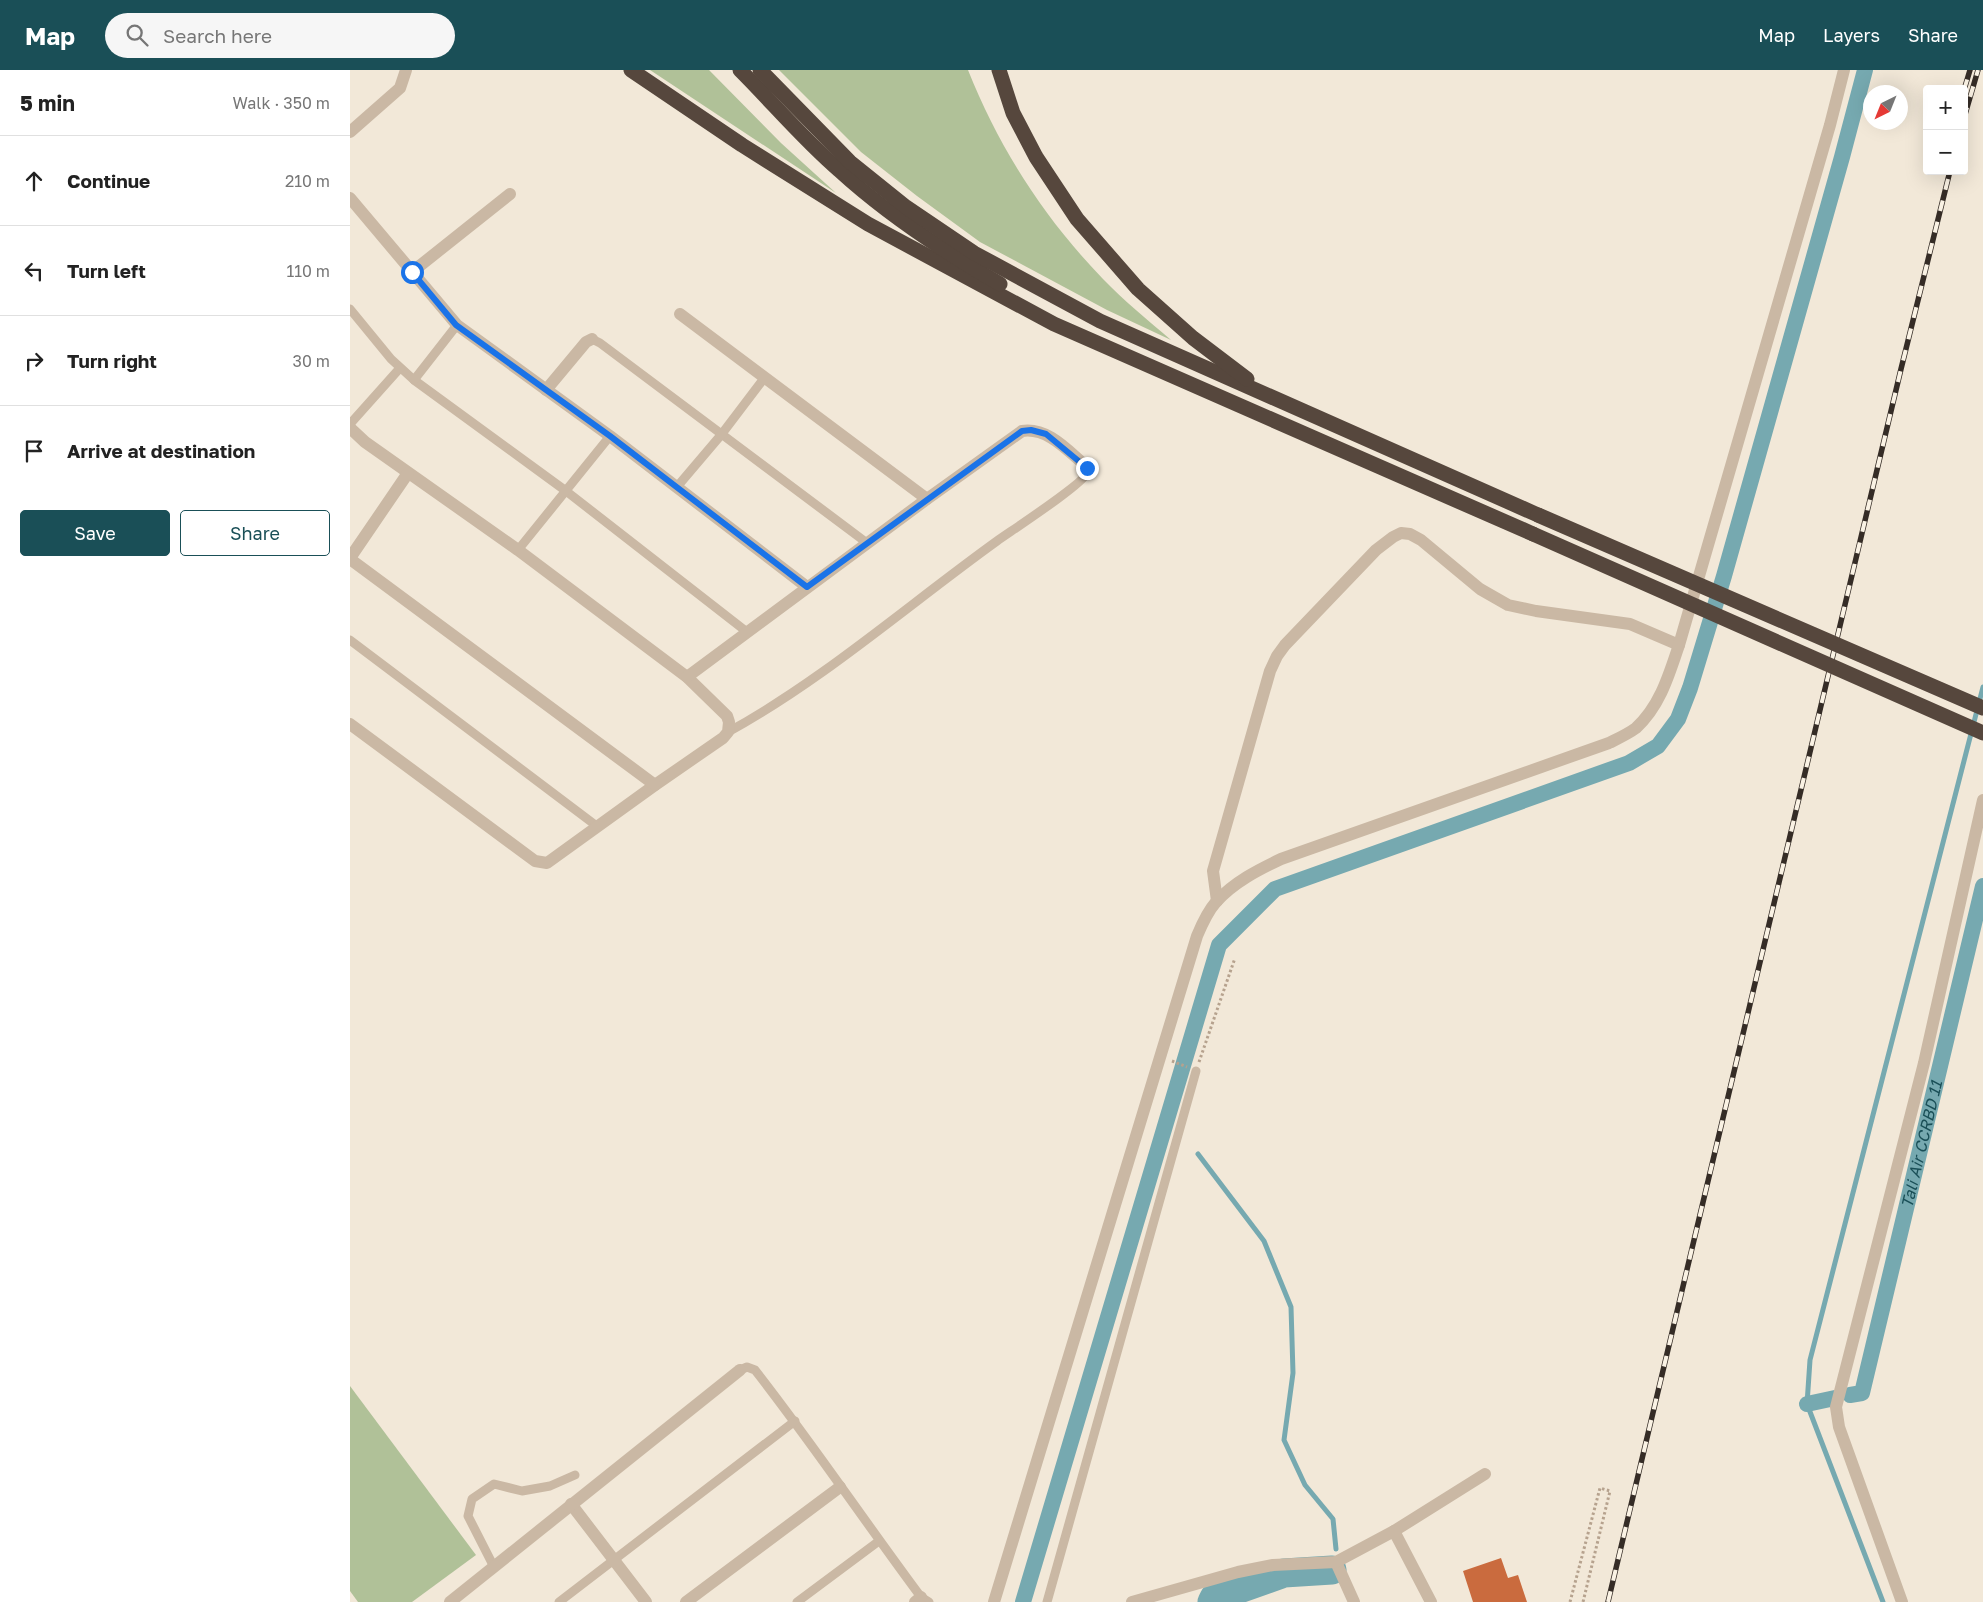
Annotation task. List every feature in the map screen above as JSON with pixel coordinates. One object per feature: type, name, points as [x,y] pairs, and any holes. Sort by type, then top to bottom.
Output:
[{"type":"highway","points":[[631,70],[742,145],[868,224],[1054,324],[1983,733]]},
{"type":"highway","points":[[740,70],[838,170],[900,219],[961,261],[1093,338],[1246,409]]},
{"type":"highway","points":[[760,70],[850,162],[906,207],[974,253],[1100,321],[1538,515],[1983,708]]},
{"type":"highway","points":[[999,70],[1013,113],[1036,157],[1077,219],[1138,289],[1193,338],[1266,394]]},
{"type":"street","points":[[350,132],[400,88],[406,70]]},
{"type":"street","points":[[994,1602],[1197,936],[1216,901],[1247,877],[1281,859],[1609,744],[1634,729],[1655,706],[1679,645],[1828,134],[1844,70]]},
{"type":"street","points":[[412,272],[510,194]]},
{"type":"street","points":[[350,198],[456,325],[610,436],[807,587]]},
{"type":"street","points":[[680,314],[927,499]]},
{"type":"street","points":[[546,390],[586,342],[592,339]]},
{"type":"street","points":[[350,428],[365,442],[518,550],[687,677],[728,716],[729,722],[728,732],[723,738],[655,785],[552,861],[543,863],[535,861],[350,724]]},
{"type":"street","points":[[687,677],[866,543],[1022,431],[1031,430],[1046,434],[1086,466]]},
{"type":"street","points":[[408,473],[350,558],[655,785]]},
{"type":"street","points":[[1216,901],[1213,871],[1270,671],[1277,656],[1285,645],[1363,564],[1393,536],[1401,533],[1410,534],[1421,540],[1480,589],[1508,605],[1536,611],[1630,624],[1679,645]]},
{"type":"street","points":[[1902,1602],[1839,1427],[1836,1407],[1924,1063],[1983,800]]},
{"type":"street","points":[[450,1602],[740,1370]]},
{"type":"street","points":[[1132,1602],[1238,1572],[1273,1565],[1336,1562],[1394,1531],[1485,1474]]},
{"type":"street","points":[[686,1602],[840,1487]]},
{"type":"street","points":[[571,1504],[646,1602]]},
{"type":"street","points":[[1394,1531],[1431,1602]]},
{"type":"street","points":[[1336,1562],[1354,1602]]},
{"type":"lane","points":[[350,309],[400,368],[414,380],[566,492],[747,632]]},
{"type":"lane","points":[[414,380],[456,325]]},
{"type":"lane","points":[[592,339],[600,343],[866,543]]},
{"type":"lane","points":[[350,424],[400,368]]},
{"type":"lane","points":[[676,488],[721,435],[765,377]]},
{"type":"lane","points":[[518,550],[610,436]]},
{"type":"lane","points":[[728,732],[785,698],[1070,489],[1086,474],[1088,470],[1086,466]]},
{"type":"lane","points":[[350,640],[598,827]]},
{"type":"lane","points":[[1047,1602],[1196,1071]]},
{"type":"lane","points":[[740,1370],[747,1367],[755,1370],[795,1421],[922,1600]]},
{"type":"lane","points":[[559,1602],[795,1421]]},
{"type":"lane","points":[[494,1567],[468,1516],[472,1499],[494,1484],[522,1491],[550,1486],[575,1475]]},
{"type":"lane","points":[[797,1602],[879,1541]]},
{"type":"path","points":[[1160,1056],[1196,1071],[1235,958]]},
{"type":"path","points":[[1570,1602],[1600,1488],[1610,1491],[1583,1602]]},
{"type":"green space","points":[[650,70],[709,70],[781,143],[836,193]]},
{"type":"green space","points":[[779,70],[968,70],[980,99],[1009,154],[1025,181],[1061,232],[1103,279],[1171,340],[1107,310],[980,242],[861,152]]},
{"type":"green space","points":[[350,1386],[476,1555],[412,1602],[358,1602],[350,1591]]},
{"type":"building","points":[[1501,1558],[1508,1578],[1518,1575],[1527,1602],[1473,1602],[1463,1571]]},
{"type":"waterway","points":[[1023,1602],[1219,945],[1275,889],[1629,763],[1658,746],[1678,719],[1690,688],[1724,576],[1865,70]]},
{"type":"waterway","points":[[1883,1602],[1807,1404],[1810,1360],[1983,687]]},
{"type":"waterway","name":"Tali Air CCRBD 11","points":[[1850,1395],[1862,1393],[1983,886]]},
{"type":"waterway","points":[[1198,1154],[1264,1241],[1291,1307],[1293,1373],[1284,1440],[1305,1485],[1333,1519],[1336,1549]]},
{"type":"waterway","points":[[1807,1404],[1835,1398]]},
{"type":"waterway","points":[[1212,1602],[1214,1598],[1284,1573],[1332,1570]]},
{"type":"railway","points":[[1966,85],[1970,70]]},
{"type":"railway","points":[[1968,104],[1978,70]]},
{"type":"railway","points":[[1608,1602],[1901,369],[1949,175]]},
{"type":"route","points":[[412,272],[456,325],[610,436],[807,587],[1022,431],[1031,430],[1046,434],[1087,468]]}]
